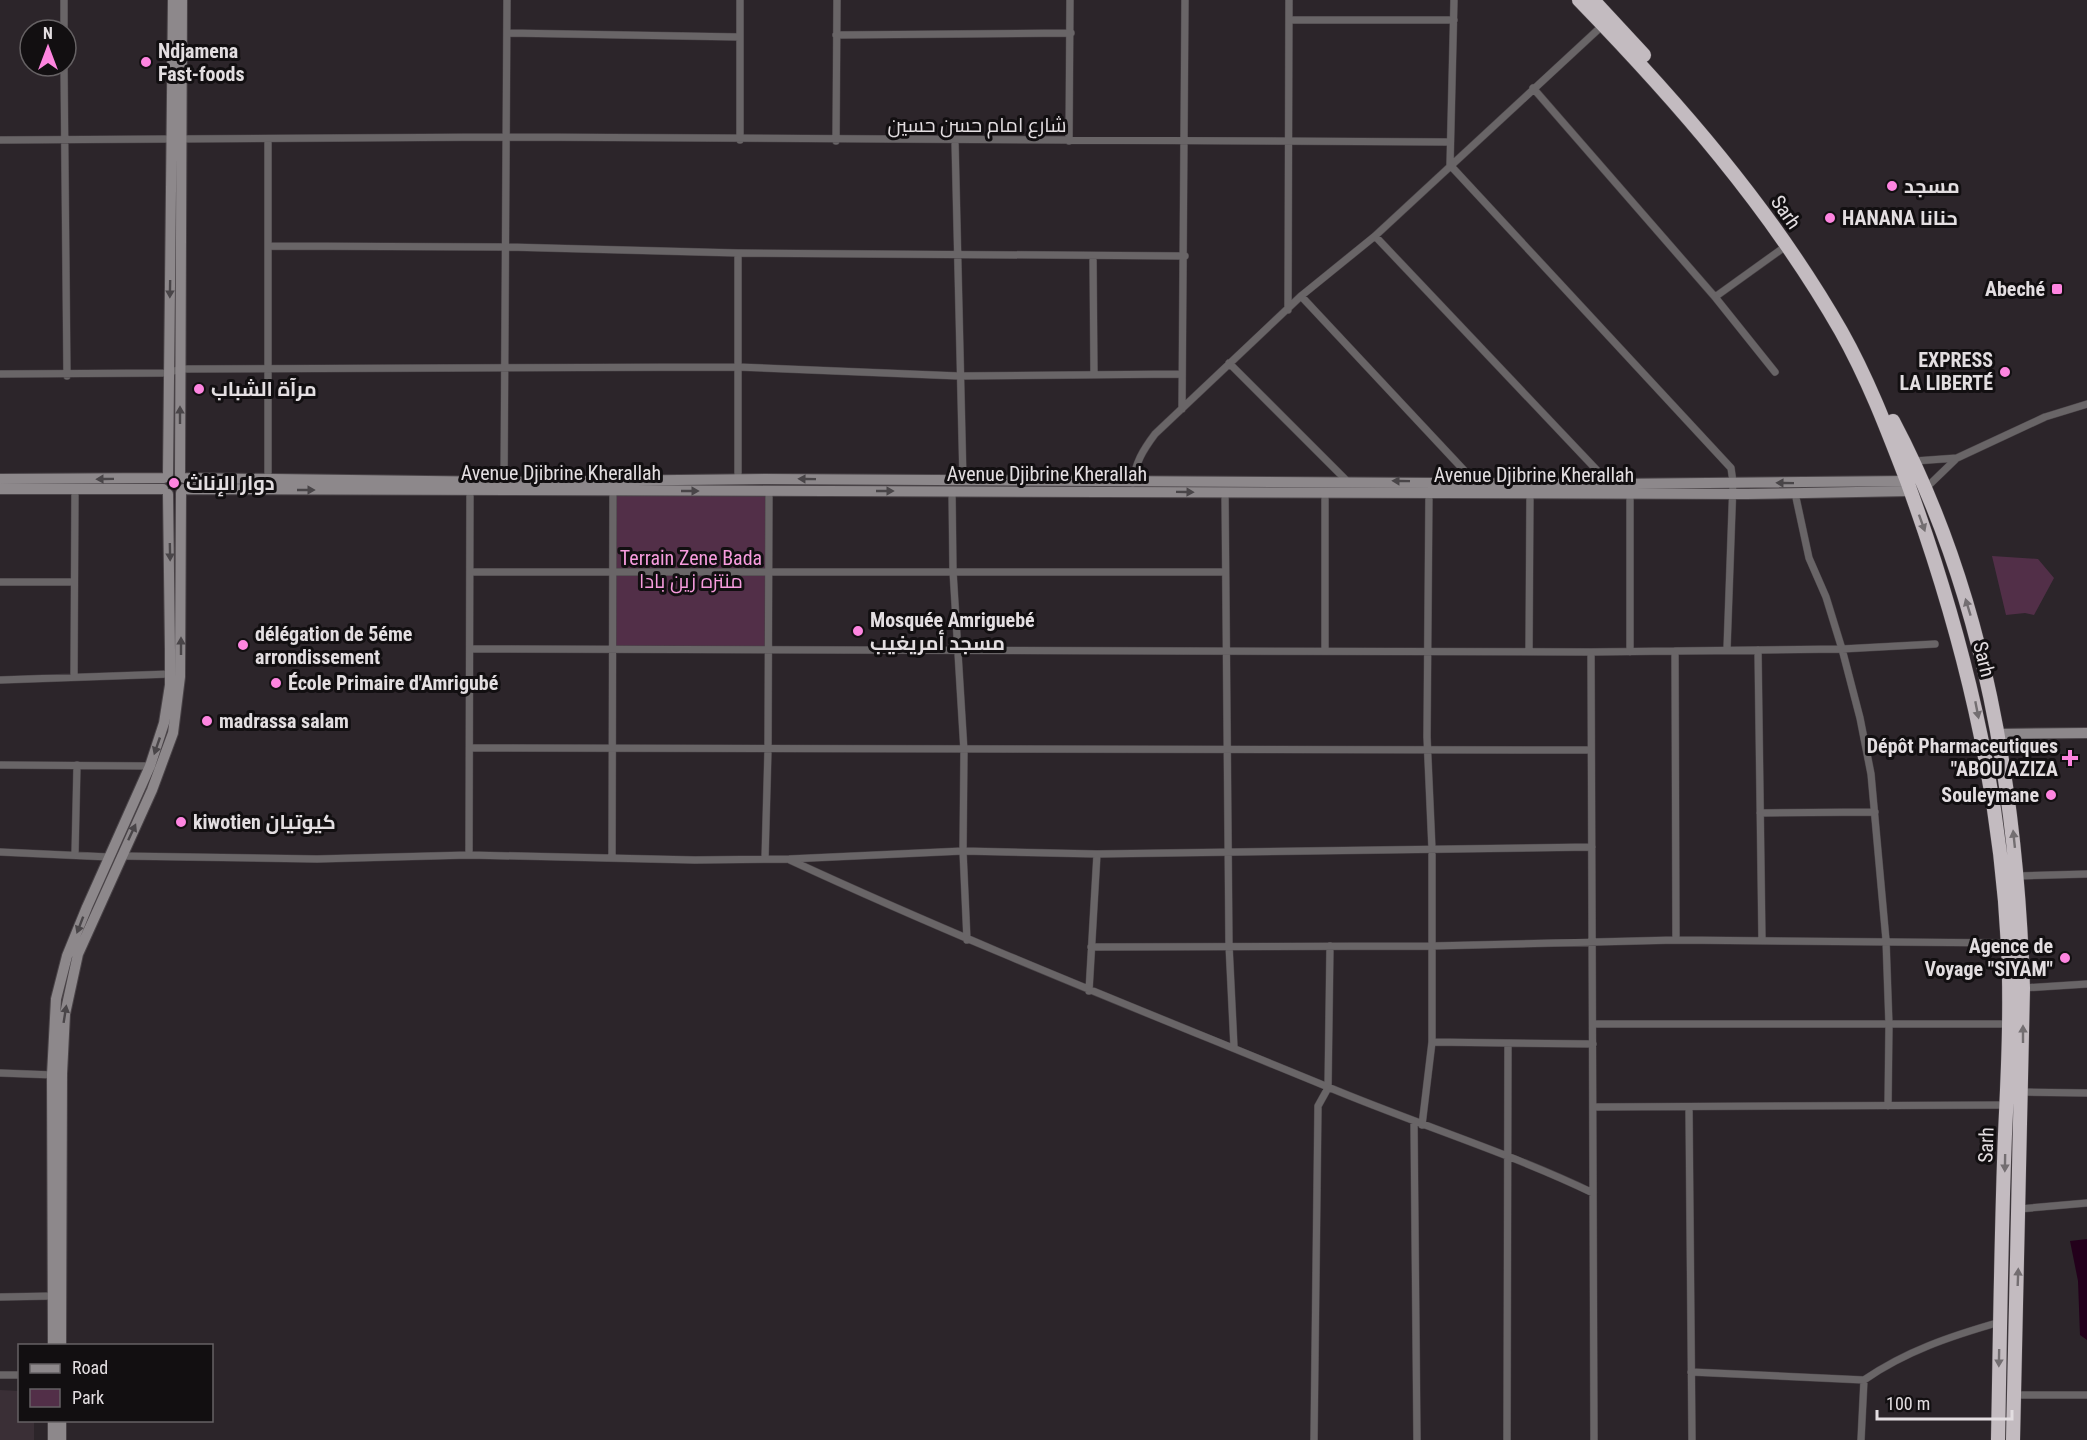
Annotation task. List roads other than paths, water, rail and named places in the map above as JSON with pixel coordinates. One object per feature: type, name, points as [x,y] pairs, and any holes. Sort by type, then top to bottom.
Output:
[{"type":"highway","name":"Sarh","points":[[1579,0],[1698,127],[1752,197],[1841,332],[1879,405],[1945,590],[1974,700],[1996,821],[2008,943],[2010,1024],[1998,1440]]},
{"type":"highway","name":"Sarh","points":[[1593,0],[1706,124],[1748,179],[1817,281],[1915,461],[1951,555],[1975,631],[1997,734],[2018,876],[2023,988],[2023,1092],[2013,1440]]},
{"type":"street","points":[[64,0],[64,18]]},
{"type":"street","points":[[61,1344],[57,1074],[54,1021],[59,983],[87,907],[163,762],[178,713],[182,484],[173,0]]},
{"type":"street","points":[[115,857],[164,723],[170,674],[166,484],[182,0]]},
{"type":"street","points":[[504,487],[507,0]]},
{"type":"street","points":[[740,0],[740,140]]},
{"type":"street","points":[[836,141],[837,0]]},
{"type":"street","points":[[1070,0],[1070,141]]},
{"type":"street","points":[[1182,409],[1185,256],[1185,0]]},
{"type":"street","points":[[1288,310],[1289,0]]},
{"type":"street","points":[[1454,0],[1450,165],[1727,462],[1733,487],[1727,650]]},
{"type":"street","points":[[1289,20],[1454,20]]},
{"type":"street","points":[[1133,487],[1135,468],[1142,452],[1155,434],[1302,296],[1375,236],[1603,25]]},
{"type":"street","points":[[507,33],[740,37]]},
{"type":"street","points":[[836,35],[1071,33]]},
{"type":"street","points":[[64,78],[68,376]]},
{"type":"street","points":[[1533,88],[1715,297],[1775,372]]},
{"type":"street","name":"شارع امام حسن حسين","points":[[0,140],[506,137],[836,141],[1449,142]]},
{"type":"street","points":[[268,140],[268,480]]},
{"type":"street","points":[[955,141],[963,480]]},
{"type":"street","points":[[1375,236],[1610,484]]},
{"type":"street","points":[[268,246],[505,247],[738,254],[1185,256]]},
{"type":"street","points":[[1715,297],[1786,246]]},
{"type":"street","points":[[738,254],[738,479]]},
{"type":"street","points":[[1093,256],[1094,375]]},
{"type":"street","points":[[1302,296],[1475,482]]},
{"type":"street","points":[[1229,363],[1347,481]]},
{"type":"street","points":[[0,375],[168,374],[180,369],[737,367],[959,376],[1182,374]]},
{"type":"street","points":[[1926,488],[1957,458],[2034,421],[2087,404]]},
{"type":"street","points":[[1915,461],[1957,458]]},
{"type":"street","points":[[0,479],[182,484]]},
{"type":"street","name":"Avenue Djibrine Kherallah","points":[[182,484],[470,491],[504,487],[738,479],[963,480],[1225,492],[1630,493],[1733,487],[1795,493],[1909,486]]},
{"type":"street","name":"Avenue Djibrine Kherallah","points":[[182,484],[268,480],[613,490],[952,491],[1347,481],[1733,487],[1909,486]]},
{"type":"street","points":[[0,489],[75,489],[182,484]]},
{"type":"street","points":[[74,677],[75,489]]},
{"type":"street","points":[[612,858],[613,490]]},
{"type":"street","points":[[765,859],[770,571],[769,490]]},
{"type":"street","points":[[469,855],[472,572],[470,491]]},
{"type":"street","points":[[952,491],[953,571],[964,751],[963,851],[967,940]]},
{"type":"street","points":[[1225,492],[1229,945],[1234,1047]]},
{"type":"street","points":[[1325,492],[1325,650]]},
{"type":"street","points":[[1422,1125],[1432,1042],[1432,849],[1427,749],[1429,492]]},
{"type":"street","points":[[1529,652],[1530,492]]},
{"type":"street","points":[[1630,493],[1630,652]]},
{"type":"street","points":[[1795,493],[1809,558],[1826,597],[1860,718],[1875,812],[1886,940],[1889,1025],[1888,1106]]},
{"type":"street","points":[[472,572],[1224,572]]},
{"type":"street","points":[[0,582],[74,582]]},
{"type":"street","points":[[471,649],[1630,652],[1842,649],[1935,644]]},
{"type":"street","points":[[1758,650],[1762,941]]},
{"type":"street","points":[[1675,651],[1676,940]]},
{"type":"street","points":[[1591,652],[1594,942],[1594,1440]]},
{"type":"street","points":[[0,680],[170,674]]},
{"type":"street","points":[[1997,734],[2087,733]]},
{"type":"street","points":[[471,748],[964,751],[1591,750]]},
{"type":"street","points":[[0,765],[150,766]]},
{"type":"street","points":[[75,854],[76,765]]},
{"type":"street","points":[[1760,813],[1875,812]]},
{"type":"street","points":[[0,852],[115,857],[316,858],[469,855],[789,859],[963,851],[1096,855],[1592,847]]},
{"type":"street","points":[[1089,991],[1096,855]]},
{"type":"street","points":[[789,859],[967,940],[1089,991],[1234,1047],[1328,1088],[1593,1193]]},
{"type":"street","points":[[2018,876],[2087,874]]},
{"type":"street","points":[[1091,947],[1432,946],[1676,940],[1886,940],[2008,943]]},
{"type":"street","points":[[1314,1440],[1318,1106],[1328,1088],[1330,946]]},
{"type":"street","points":[[2023,988],[2087,984]]},
{"type":"street","points":[[1593,1024],[2010,1024]]},
{"type":"street","points":[[1432,1042],[1593,1044]]},
{"type":"street","points":[[1506,1439],[1508,1044]]},
{"type":"street","points":[[0,1073],[57,1074]]},
{"type":"street","points":[[53,1344],[57,1074]]},
{"type":"street","points":[[2023,1092],[2087,1093]]},
{"type":"street","points":[[1593,1107],[2007,1105]]},
{"type":"street","points":[[1689,1108],[1692,1440]]},
{"type":"street","points":[[1414,1122],[1417,1440]]},
{"type":"street","points":[[2019,1209],[2087,1203]]},
{"type":"street","points":[[0,1297],[53,1296]]},
{"type":"street","points":[[1691,1372],[1864,1380],[1880,1369],[1940,1339],[2000,1322]]},
{"type":"street","points":[[0,1375],[18,1375]]},
{"type":"street","points":[[1861,1440],[1864,1380]]},
{"type":"street","points":[[2014,1395],[2087,1395]]},
{"type":"street","points":[[53,1422],[53,1440]]},
{"type":"street","points":[[61,1422],[61,1440]]},
{"type":"place","name":"Ndjamena Fast-foods","points":[[146,62]]},
{"type":"place","name":"مسجد","points":[[1892,186]]},
{"type":"place","name":"HANANA حنانا","points":[[1830,218]]},
{"type":"place","name":"Abeché","points":[[2057,289]]},
{"type":"place","name":"EXPRESS LA LIBERTÉ","points":[[2005,372]]},
{"type":"place","name":"مرآة الشباب","points":[[199,389]]},
{"type":"place","name":"دوار الإناث","points":[[174,483]]},
{"type":"place","name":"Mosquée Amriguebé مسجد أمريغيب","points":[[858,631]]},
{"type":"place","name":"délégation de 5éme arrondissement","points":[[243,645]]},
{"type":"place","name":"École Primaire d'Amrigubé","points":[[276,683]]},
{"type":"place","name":"madrassa salam","points":[[207,721]]},
{"type":"place","name":"Dépôt Pharmaceutiques \"ABOU AZIZA","points":[[2070,758]]},
{"type":"place","name":"Souleymane","points":[[2051,795]]},
{"type":"place","name":"kiwotien كيوتيان","points":[[181,822]]},
{"type":"place","name":"Agence de Voyage \"SIYAM\"","points":[[2065,958]]},
{"type":"park label","name":"Terrain Zene Bada منتزه زين بادا","points":[[691,570]]}]
